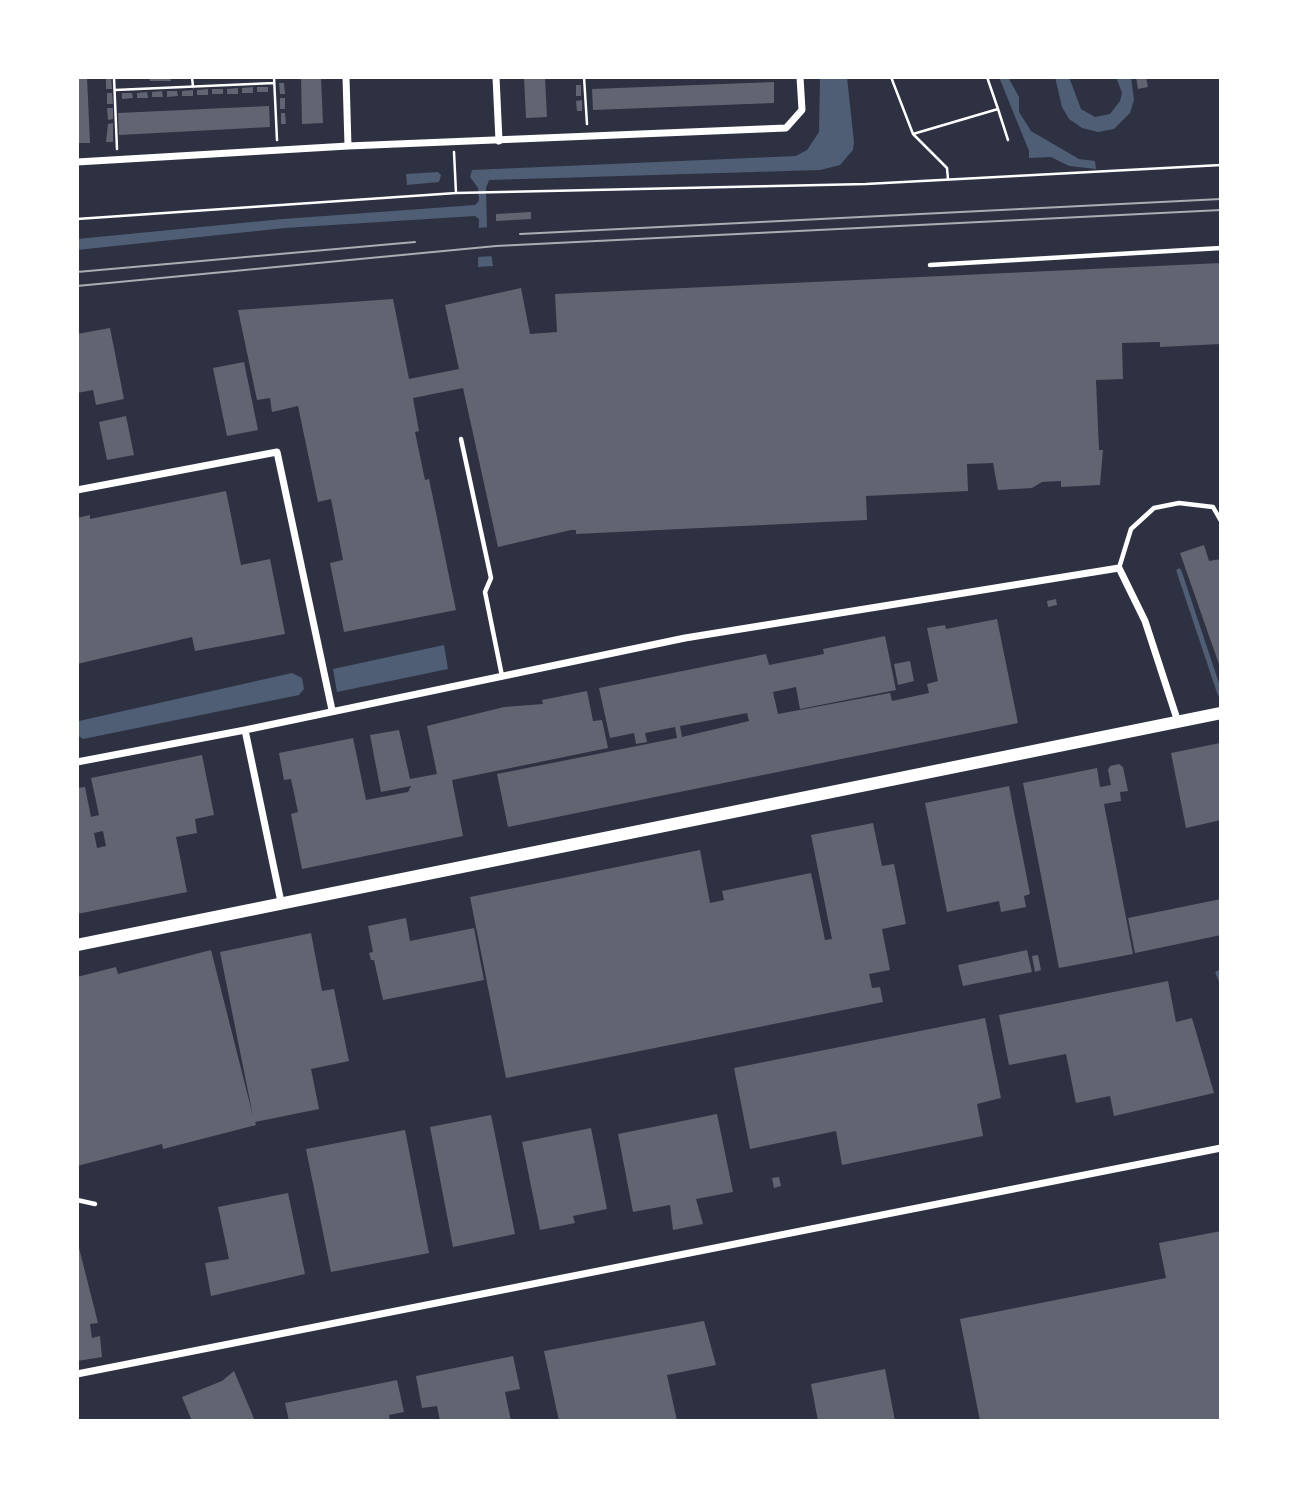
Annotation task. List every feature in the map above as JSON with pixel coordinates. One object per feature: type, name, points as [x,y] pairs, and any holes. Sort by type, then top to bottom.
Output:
[{"type":"street","points":[[345,77],[348,146]]},
{"type":"street","points":[[496,77],[499,141]]},
{"type":"street","points":[[77,162],[348,146],[786,128],[802,110],[800,77]]},
{"type":"street","points":[[77,490],[277,452],[332,710]]},
{"type":"street","points":[[77,762],[685,638],[1119,568],[1145,621],[1178,722]]},
{"type":"street","points":[[77,945],[1221,713]]},
{"type":"street","points":[[244,730],[281,902]]},
{"type":"street","points":[[77,1374],[1221,1148]]},
{"type":"lane","points":[[930,265],[1221,248]]},
{"type":"lane","points":[[461,439],[491,578],[485,593],[502,676]]},
{"type":"lane","points":[[1119,568],[1131,529],[1154,508],[1179,503],[1213,507],[1221,520]]},
{"type":"lane","points":[[77,1200],[95,1204]]},
{"type":"path","points":[[114,77],[118,159]]},
{"type":"path","points":[[192,77],[192,87]]},
{"type":"path","points":[[274,77],[278,150]]},
{"type":"path","points":[[584,77],[587,124]]},
{"type":"path","points":[[891,77],[913,134],[947,168],[948,179]]},
{"type":"path","points":[[987,77],[1008,140]]},
{"type":"path","points":[[115,90],[274,83]]},
{"type":"path","points":[[913,134],[998,109]]},
{"type":"path","points":[[454,142],[456,193]]},
{"type":"path","points":[[77,219],[474,192],[755,188],[1221,165]]},
{"type":"water","points":[[820,77],[847,77],[854,142],[853,150],[840,165],[820,170],[489,180],[486,188],[487,227],[493,266],[478,267],[479,219],[475,216],[285,228],[77,250],[77,239],[283,219],[475,205],[479,201],[478,188],[470,177],[472,170],[796,156],[807,150],[819,132]]},
{"type":"water","points":[[999,77],[1008,77],[1019,97],[1019,112],[1031,131],[1079,159],[1095,161],[1096,169],[1069,166],[1051,157],[1029,158],[1029,151]]},
{"type":"water","points":[[1055,77],[1069,77],[1081,109],[1095,117],[1110,114],[1120,101],[1122,93],[1116,77],[1131,77],[1134,100],[1130,113],[1114,129],[1098,132],[1082,128],[1069,119],[1062,107]]},
{"type":"water","points":[[438,172],[441,175],[439,182],[407,185],[406,174]]},
{"type":"water","points":[[444,645],[448,669],[337,692],[333,669]]},
{"type":"water","points":[[292,673],[302,678],[304,689],[299,695],[83,739],[77,735],[79,721]]},
{"type":"pier","points":[[491,227],[494,256],[477,257],[476,228]]},
{"type":"building","points":[[77,77],[87,77],[90,143],[77,143]]},
{"type":"building","points":[[106,77],[111,77],[112,89],[106,89]]},
{"type":"building","points":[[149,77],[170,77],[171,81],[150,81]]},
{"type":"building","points":[[301,77],[321,77],[323,123],[302,124]]},
{"type":"building","points":[[524,77],[545,77],[547,117],[526,118]]},
{"type":"building","points":[[1136,77],[1146,77],[1148,87],[1138,89]]},
{"type":"building","points":[[774,82],[774,103],[593,110],[592,89]]},
{"type":"building","points":[[279,83],[284,83],[285,94],[280,94]]},
{"type":"building","points":[[576,85],[581,85],[581,96],[576,96]]},
{"type":"building","points":[[253,87],[253,93],[242,93],[242,88]]},
{"type":"building","points":[[257,87],[268,87],[268,92],[257,92]]},
{"type":"building","points":[[238,88],[238,94],[227,94],[227,89]]},
{"type":"building","points":[[208,89],[208,95],[197,95],[197,90]]},
{"type":"building","points":[[212,89],[223,89],[223,94],[212,94]]},
{"type":"building","points":[[193,90],[193,96],[182,96],[182,91]]},
{"type":"building","points":[[162,91],[163,97],[152,97],[152,92]]},
{"type":"building","points":[[167,91],[177,91],[178,96],[167,97]]},
{"type":"building","points":[[147,92],[148,98],[137,98],[137,93]]},
{"type":"building","points":[[107,93],[112,93],[113,104],[107,104]]},
{"type":"building","points":[[122,93],[132,93],[133,98],[122,99]]},
{"type":"building","points":[[280,98],[285,98],[285,109],[280,109]]},
{"type":"building","points":[[582,100],[582,111],[577,111],[576,101]]},
{"type":"building","points":[[269,106],[270,127],[119,135],[118,113]]},
{"type":"building","points":[[107,108],[113,108],[113,119],[108,120]]},
{"type":"building","points":[[281,113],[285,113],[286,124],[281,124]]},
{"type":"building","points":[[113,123],[113,142],[106,142],[108,124]]},
{"type":"building","points":[[531,212],[531,219],[496,221],[496,214]]},
{"type":"building","points":[[1221,263],[1221,344],[1160,347],[1160,342],[1122,343],[1123,379],[1096,380],[1099,450],[1103,450],[1100,485],[1061,487],[1061,481],[1042,482],[1032,488],[998,490],[993,463],[967,464],[968,491],[866,496],[867,520],[576,534],[576,530],[571,530],[498,547],[463,388],[413,398],[419,431],[415,432],[425,480],[429,479],[456,610],[344,632],[330,563],[343,560],[331,499],[318,502],[298,406],[272,412],[270,398],[257,400],[238,310],[393,299],[409,379],[459,369],[445,305],[521,288],[530,334],[557,332],[555,294]]},
{"type":"building","points":[[110,328],[124,399],[96,405],[93,390],[77,393],[77,334]]},
{"type":"building","points":[[244,362],[258,430],[227,436],[213,368]]},
{"type":"building","points":[[126,416],[134,455],[107,460],[99,422]]},
{"type":"building","points":[[226,491],[241,565],[270,559],[285,634],[195,651],[192,637],[77,664],[77,518],[90,515],[90,519]]},
{"type":"building","points":[[1204,545],[1209,561],[1221,559],[1221,670],[1180,553]]},
{"type":"building","points":[[1056,599],[1057,605],[1048,607],[1047,601]]},
{"type":"building","points":[[997,619],[1018,723],[508,827],[497,774],[677,738],[675,727],[645,733],[647,742],[636,744],[634,733],[610,738],[599,688],[766,654],[769,665],[824,654],[823,649],[885,636],[896,690],[800,709],[796,687],[773,692],[778,714],[890,693],[892,701],[929,693],[927,684],[938,681],[927,628],[945,625],[946,629]],"holes":[[[747,713],[749,721],[682,737],[680,726]]]},
{"type":"building","points":[[910,661],[914,681],[898,685],[894,664]]},
{"type":"building","points":[[587,691],[593,721],[602,720],[608,748],[452,780],[463,836],[302,869],[291,814],[298,812],[291,779],[284,780],[279,753],[353,738],[366,800],[408,792],[411,786],[381,792],[370,735],[399,730],[410,779],[437,774],[427,726],[504,707],[543,704],[542,700]]},
{"type":"building","points":[[1220,743],[1221,820],[1186,828],[1171,753]]},
{"type":"building","points":[[202,755],[214,815],[195,819],[197,833],[176,837],[187,892],[77,914],[77,788],[85,787],[91,817],[99,815],[91,778]],"holes":[[[103,831],[106,846],[97,848],[94,833]]]},
{"type":"building","points":[[1119,764],[1123,767],[1128,791],[1120,792],[1121,801],[1104,804],[1133,954],[1059,968],[1023,783],[1097,768],[1100,787],[1111,785],[1108,770],[1110,766]]},
{"type":"building","points":[[1009,786],[1030,894],[1024,896],[1026,907],[1001,912],[999,901],[947,912],[925,803]]},
{"type":"building","points":[[873,823],[882,866],[894,864],[906,924],[882,929],[890,970],[869,974],[872,988],[880,987],[883,1002],[506,1078],[470,897],[700,850],[710,903],[724,900],[722,891],[811,873],[825,940],[832,939],[811,835]]},
{"type":"building","points":[[1221,899],[1221,935],[1135,953],[1128,918]]},
{"type":"building","points":[[406,918],[410,941],[474,928],[484,980],[383,1000],[374,960],[371,960],[369,953],[373,952],[368,926]]},
{"type":"building","points":[[311,933],[322,991],[334,989],[349,1061],[311,1069],[319,1109],[255,1122],[256,1125],[163,1149],[162,1144],[77,1166],[77,977],[116,967],[118,974],[211,950],[253,1116],[220,952]]},
{"type":"building","points":[[1027,950],[1032,972],[963,986],[958,965]]},
{"type":"building","points":[[1038,955],[1041,970],[1035,972],[1032,956]]},
{"type":"building","points":[[1168,981],[1176,1022],[1192,1018],[1214,1093],[1114,1116],[1110,1096],[1076,1103],[1066,1054],[1009,1065],[999,1015]]},
{"type":"building","points":[[985,1018],[1001,1098],[977,1104],[983,1136],[842,1165],[836,1131],[750,1149],[734,1068]]},
{"type":"building","points":[[717,1114],[733,1192],[696,1199],[703,1224],[673,1230],[670,1205],[633,1212],[618,1134]]},
{"type":"building","points":[[491,1115],[515,1234],[453,1247],[430,1127]]},
{"type":"building","points":[[591,1128],[607,1209],[573,1216],[575,1223],[540,1230],[522,1142]]},
{"type":"building","points":[[405,1130],[429,1253],[331,1272],[306,1149]]},
{"type":"building","points":[[779,1177],[781,1186],[774,1188],[772,1178]]},
{"type":"building","points":[[288,1193],[305,1274],[211,1296],[205,1263],[229,1259],[218,1207]]},
{"type":"building","points":[[1221,1231],[1221,1421],[980,1421],[960,1319],[1166,1278],[1159,1243]]},
{"type":"building","points":[[77,1240],[98,1323],[90,1324],[92,1338],[100,1336],[102,1357],[77,1361]]},
{"type":"building","points":[[704,1321],[716,1365],[667,1375],[677,1421],[559,1421],[544,1351]]},
{"type":"building","points":[[513,1356],[520,1389],[505,1392],[511,1421],[440,1421],[437,1406],[422,1408],[416,1376]]},
{"type":"building","points":[[885,1369],[895,1421],[818,1421],[811,1384]]},
{"type":"building","points":[[234,1371],[255,1421],[192,1421],[182,1397],[222,1381]]},
{"type":"building","points":[[397,1380],[404,1412],[389,1415],[390,1421],[289,1421],[285,1403]]},
{"type":"waterway","points":[[1179,571],[1220,694]]},
{"type":"waterway","points":[[1221,972],[1218,973],[1221,980]]},
{"type":"tram line","points":[[520,234],[1221,199]]},
{"type":"tram line","points":[[77,286],[496,246],[1221,210]]},
{"type":"tram line","points":[[77,272],[415,242]]}]
